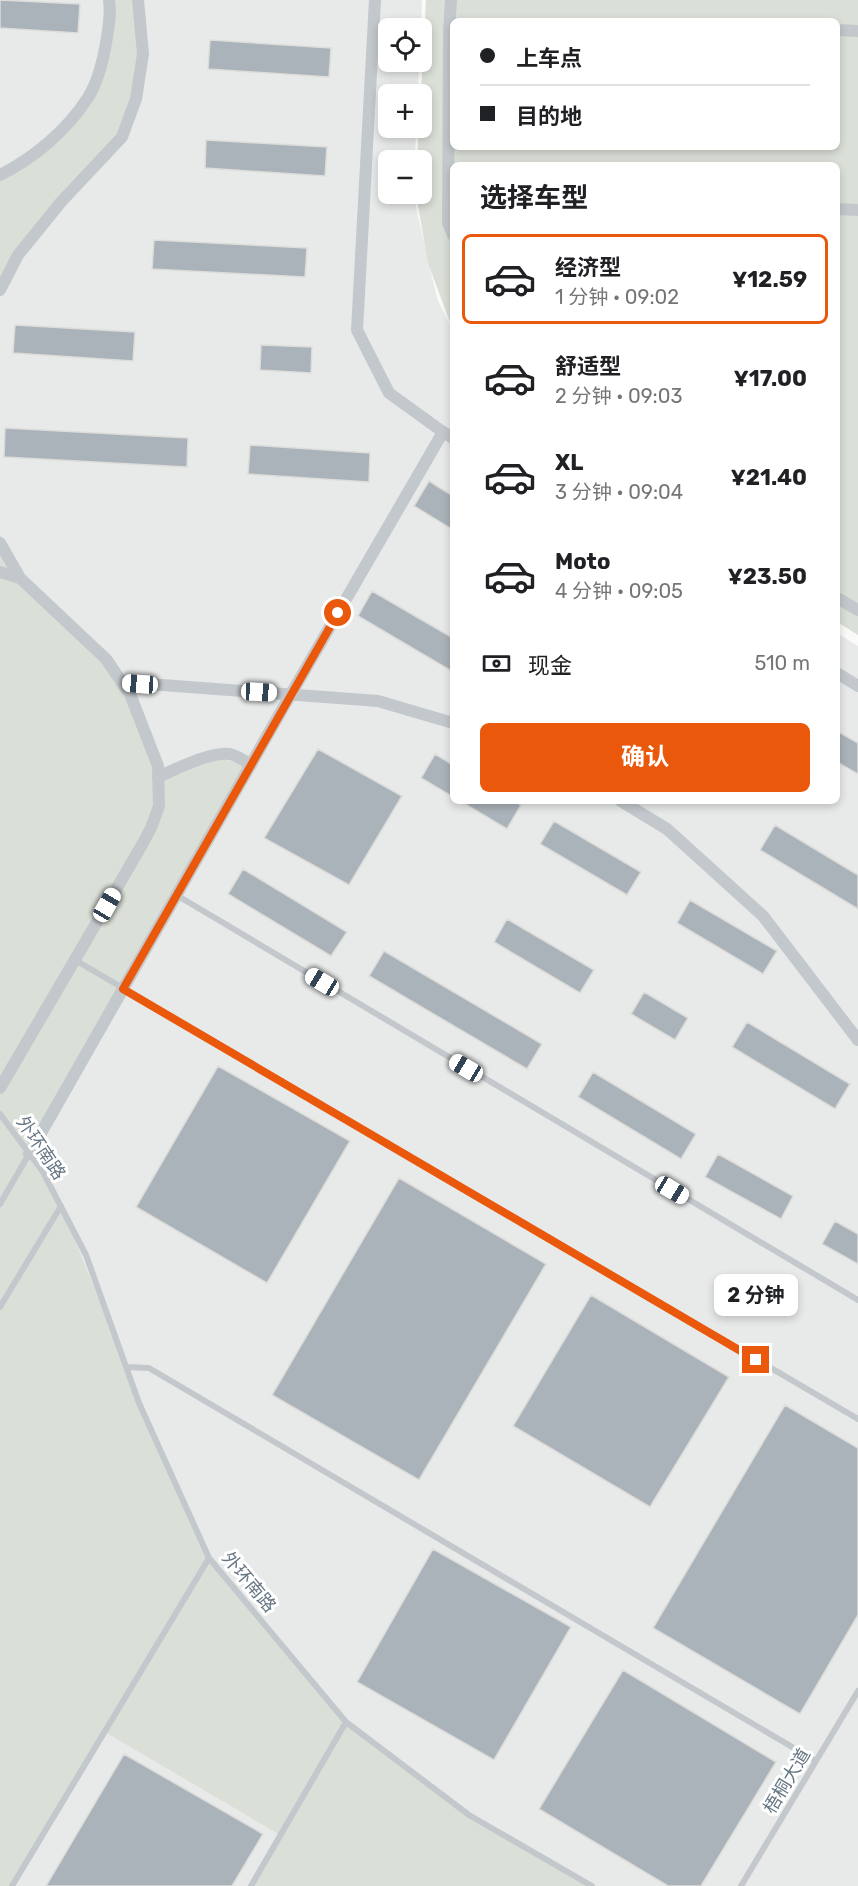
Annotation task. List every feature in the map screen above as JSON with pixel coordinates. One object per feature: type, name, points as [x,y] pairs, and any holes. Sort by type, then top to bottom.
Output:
[{"type":"street","points":[[0,175],[24,163],[60,132],[88,98],[104,57],[111,12],[109,0]]},
{"type":"street","points":[[0,290],[18,255],[61,202],[122,137],[136,99],[143,54],[138,0]]},
{"type":"street","points":[[29,1154],[291,694],[448,435],[389,393],[357,330],[375,0]]},
{"type":"street","points":[[450,228],[448,223],[451,0]]},
{"type":"street","points":[[840,30],[858,31]]},
{"type":"street","points":[[840,209],[858,210]]},
{"type":"street","points":[[0,543],[20,578],[106,659],[130,694],[158,766],[159,806],[151,828],[0,1088]]},
{"type":"street","points":[[0,572],[20,578]]},
{"type":"street","points":[[840,600],[858,610]]},
{"type":"street","points":[[840,675],[858,686]]},
{"type":"street","points":[[122,682],[378,701],[450,722]]},
{"type":"street","points":[[158,777],[182,766],[227,753],[251,765]]},
{"type":"street","points":[[626,804],[667,829],[763,916],[858,1041]]},
{"type":"lane","points":[[178,896],[858,1300]]},
{"type":"lane","points":[[75,960],[858,1419]]},
{"type":"lane","name":"外环南路","points":[[0,1114],[43,1172],[86,1255],[139,1403],[209,1558],[346,1722],[469,1815],[592,1886]]},
{"type":"lane","points":[[0,1204],[29,1154]]},
{"type":"lane","points":[[0,1307],[61,1206]]},
{"type":"lane","points":[[126,1367],[149,1368],[816,1761]]},
{"type":"lane","points":[[12,1886],[209,1558]]},
{"type":"lane","name":"梧桐大道","points":[[743,1885],[858,1692]]},
{"type":"lane","points":[[251,1886],[346,1722]]},
{"type":"shaded area","points":[[0,0],[422,0],[421,18],[378,18],[378,72],[419,72],[418,84],[378,84],[378,138],[416,138],[415,150],[378,150],[378,204],[415,204],[437,298],[450,325],[450,804],[840,804],[840,635],[858,646],[858,1886],[0,1886]]},
{"type":"shaded area","points":[[109,0],[138,0],[143,54],[122,137],[61,202],[0,290],[0,176],[24,163],[88,98],[104,57]]},
{"type":"shaded area","points":[[426,0],[858,0],[858,635],[840,624],[840,162],[450,162],[450,323],[428,263],[418,204],[432,204],[432,150],[418,150],[418,138],[432,138],[432,84],[422,84],[422,72],[432,72],[432,18],[425,18]]},
{"type":"shaded area","points":[[0,534],[20,578],[106,659],[130,694],[159,776],[211,757],[251,765],[30,1154],[61,1206],[126,1367],[209,1558],[346,1722],[469,1815],[591,1886],[251,1886],[280,1835],[105,1732],[12,1886],[0,1886]]},
{"type":"building","points":[[0,0],[80,4],[78,33],[0,28]]},
{"type":"building","points":[[210,40],[331,48],[329,77],[208,69]]},
{"type":"building","points":[[206,140],[327,147],[325,176],[205,168]]},
{"type":"building","points":[[154,240],[307,248],[305,277],[152,269]]},
{"type":"building","points":[[15,325],[135,332],[133,361],[13,353]]},
{"type":"building","points":[[261,345],[312,347],[311,373],[260,370]]},
{"type":"building","points":[[5,428],[188,438],[187,467],[4,457]]},
{"type":"building","points":[[250,445],[370,453],[369,482],[248,474]]},
{"type":"building","points":[[429,481],[450,494],[450,528],[414,506]]},
{"type":"building","points":[[372,591],[450,636],[450,670],[358,616]]},
{"type":"building","points":[[840,733],[858,743],[858,774],[840,764]]},
{"type":"building","points":[[318,749],[402,796],[349,885],[264,838]]},
{"type":"building","points":[[435,754],[450,763],[450,795],[421,778]]},
{"type":"building","points":[[465,804],[521,805],[507,829]]},
{"type":"building","points":[[554,821],[641,872],[627,895],[540,844]]},
{"type":"building","points":[[775,825],[858,875],[858,909],[760,850]]},
{"type":"building","points":[[243,869],[347,932],[331,956],[228,894]]},
{"type":"building","points":[[690,900],[777,951],[763,974],[677,923]]},
{"type":"building","points":[[507,919],[594,970],[580,993],[494,942]]},
{"type":"building","points":[[384,951],[542,1044],[527,1069],[369,976]]},
{"type":"building","points":[[644,992],[688,1018],[675,1040],[631,1014]]},
{"type":"building","points":[[747,1022],[850,1084],[835,1109],[732,1047]]},
{"type":"building","points":[[218,1066],[350,1141],[267,1283],[136,1207]]},
{"type":"building","points":[[593,1072],[696,1134],[681,1159],[578,1097]]},
{"type":"building","points":[[718,1154],[793,1196],[781,1219],[705,1177]]},
{"type":"building","points":[[399,1178],[546,1264],[419,1480],[272,1395]]},
{"type":"building","points":[[835,1221],[858,1234],[858,1264],[822,1244]]},
{"type":"building","points":[[591,1295],[729,1377],[650,1507],[513,1426]]},
{"type":"building","points":[[785,1405],[858,1448],[858,1615],[800,1714],[653,1628]]},
{"type":"building","points":[[433,1549],[571,1627],[494,1760],[357,1682]]},
{"type":"building","points":[[623,1670],[776,1762],[701,1886],[668,1886],[539,1809]]},
{"type":"building","points":[[124,1754],[263,1834],[232,1886],[46,1886]]},
{"type":"route","points":[[338,613],[123,989],[756,1360]]}]
